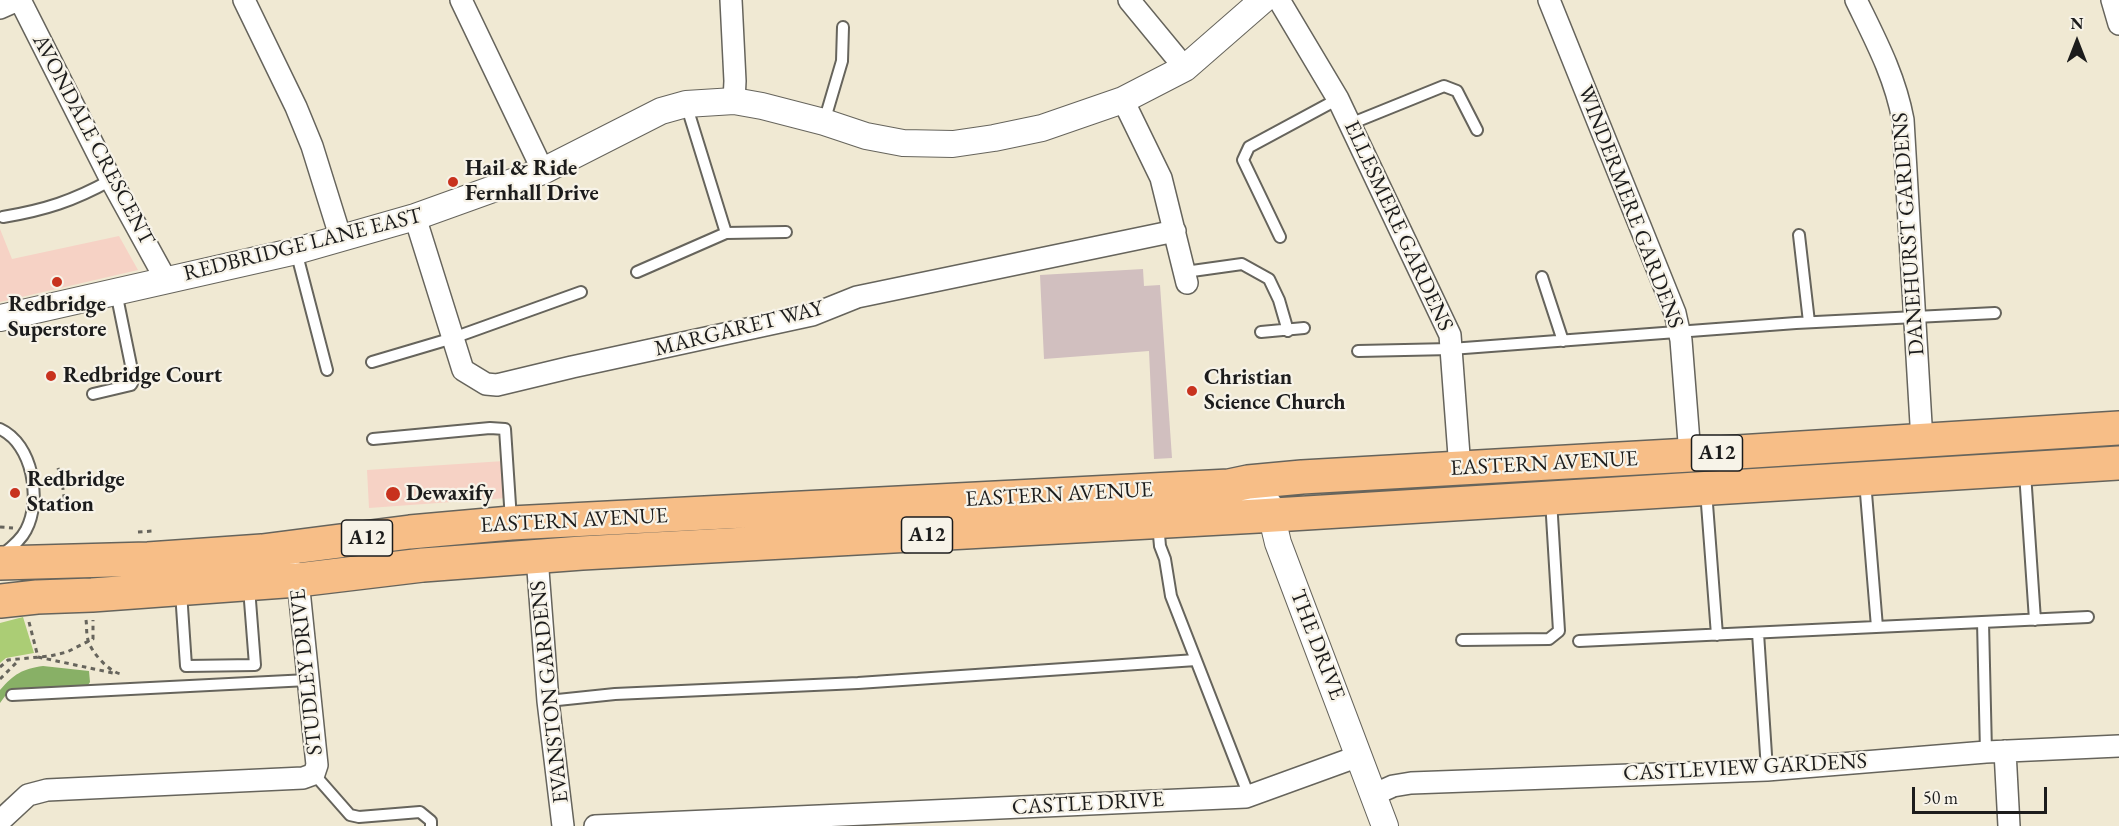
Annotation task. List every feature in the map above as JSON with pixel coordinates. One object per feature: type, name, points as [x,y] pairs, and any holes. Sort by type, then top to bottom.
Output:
[{"type":"highway","name":"EASTERN AVENUE","points":[[0,563],[148,559],[262,551],[410,532],[511,523],[1229,486],[1281,478],[2119,428]]},
{"type":"highway","name":"EASTERN AVENUE","points":[[0,602],[37,597],[298,580],[423,565],[537,557],[2119,463]]},
{"type":"street","name":"AVONDALE CRESCENT","points":[[0,8],[19,0],[111,180],[166,280]]},
{"type":"street","points":[[244,0],[296,107],[312,146],[341,239]]},
{"type":"street","points":[[461,0],[543,171]]},
{"type":"street","points":[[731,0],[734,101]]},
{"type":"street","points":[[1129,0],[1185,68]]},
{"type":"street","name":"REDBRIDGE LANE EAST","points":[[0,318],[296,250],[415,218],[543,171],[662,111],[686,104],[734,101],[785,111],[866,136],[903,143],[952,144],[1042,128],[1123,100],[1185,68],[1263,0]]},
{"type":"street","name":"ELLESMERE GARDENS","points":[[1279,0],[1338,99],[1450,335],[1460,469]]},
{"type":"street","name":"WINDERMERE GARDENS","points":[[1549,0],[1670,302],[1680,333],[1690,455]]},
{"type":"street","name":"DANEHURST GARDENS","points":[[1856,0],[1890,71],[1899,94],[1903,120],[1922,441]]},
{"type":"street","points":[[2112,0],[2119,24]]},
{"type":"street","points":[[1123,100],[1161,178],[1186,278]]},
{"type":"street","name":"MARGARET WAY","points":[[415,218],[463,370],[486,384],[497,385],[812,315],[857,297],[1175,231]]},
{"type":"street","name":"THE DRIVE","points":[[1229,486],[1260,496],[1269,505],[1278,543],[1385,826]]},
{"type":"street","name":"EVANSTON GARDENS","points":[[537,557],[548,700],[563,826]]},
{"type":"street","name":"STUDLEY DRIVE","points":[[0,821],[28,795],[47,790],[303,777],[314,774],[317,765],[298,580],[292,569],[284,564],[264,561],[148,559]]},
{"type":"street","name":"CASTLEVIEW GARDENS","points":[[1373,795],[1393,786],[1411,783],[1767,770],[1996,752],[2119,746]]},
{"type":"street","points":[[1996,752],[2009,826]]},
{"type":"street","name":"CASTLE DRIVE","points":[[595,826],[687,824],[1249,796],[1359,756]]},
{"type":"lane","points":[[824,122],[842,61],[843,27]]},
{"type":"lane","points":[[1350,124],[1444,86],[1457,90],[1477,130]]},
{"type":"lane","points":[[1280,237],[1243,160],[1249,147],[1338,99]]},
{"type":"lane","points":[[686,104],[726,233]]},
{"type":"lane","points":[[3,218],[42,210],[70,201],[111,180]]},
{"type":"lane","points":[[637,272],[726,233],[786,232]]},
{"type":"lane","points":[[1800,236],[1809,322]]},
{"type":"lane","points":[[296,250],[327,370]]},
{"type":"lane","points":[[1186,278],[1242,264],[1269,279],[1279,300],[1288,331]]},
{"type":"lane","points":[[1542,277],[1563,341]]},
{"type":"lane","points":[[93,394],[131,385],[134,380],[116,292]]},
{"type":"lane","points":[[372,362],[453,338],[581,292]]},
{"type":"lane","points":[[1358,351],[1451,349],[1809,322],[1995,313]]},
{"type":"lane","points":[[1261,332],[1304,328]]},
{"type":"lane","points":[[373,439],[490,428],[505,429],[511,523]]},
{"type":"lane","points":[[0,429],[17,442],[27,461],[34,499],[31,517],[25,532],[0,556]]},
{"type":"lane","points":[[2025,469],[2035,620]]},
{"type":"lane","points":[[1865,478],[1877,627]]},
{"type":"lane","points":[[1705,488],[1717,635]]},
{"type":"lane","points":[[1462,640],[1549,639],[1559,631],[1551,497]]},
{"type":"lane","points":[[1158,521],[1160,546],[1165,559],[1171,596],[1249,796]]},
{"type":"lane","points":[[181,588],[186,666],[255,665],[249,584]]},
{"type":"lane","points":[[1579,641],[2088,617]]},
{"type":"lane","points":[[1983,622],[1996,752]]},
{"type":"lane","points":[[1758,633],[1767,770]]},
{"type":"lane","points":[[548,700],[615,694],[858,683],[1196,660]]},
{"type":"lane","points":[[12,695],[308,680]]},
{"type":"lane","points":[[314,774],[350,815],[359,817],[420,812],[431,821],[431,826]]},
{"type":"path","points":[[58,468],[63,482],[66,511]]},
{"type":"path","points":[[0,667],[8,660],[67,652],[93,639],[93,618]]},
{"type":"path","points":[[86,620],[88,641]]},
{"type":"path","points":[[29,622],[38,657]]},
{"type":"path","points":[[38,657],[116,673]]},
{"type":"path","points":[[0,679],[19,659]]},
{"type":"shaded area","points":[[0,229],[12,259],[119,236],[138,270],[0,302]]},
{"type":"shaded area","points":[[1143,269],[1144,286],[1160,285],[1172,458],[1154,459],[1149,351],[1044,359],[1040,275]]},
{"type":"shaded area","points":[[504,461],[507,498],[369,508],[367,470]]},
{"type":"green space","points":[[23,617],[34,653],[6,658],[0,663],[0,623]]},
{"type":"green space","points":[[43,666],[89,671],[90,682],[87,687],[8,692],[0,703],[0,690],[10,680],[19,673]]},
{"type":"place","name":"Hail & Ride Fernhall Drive","points":[[453,182]]},
{"type":"place","name":"Redbridge Superstore","points":[[57,282]]},
{"type":"place","name":"Redbridge Court","points":[[51,376]]},
{"type":"place","name":"Christian Science Church","points":[[1192,391]]},
{"type":"place","name":"Redbridge Station","points":[[15,493]]},
{"type":"place","name":"Dewaxify","points":[[393,494]]}]
